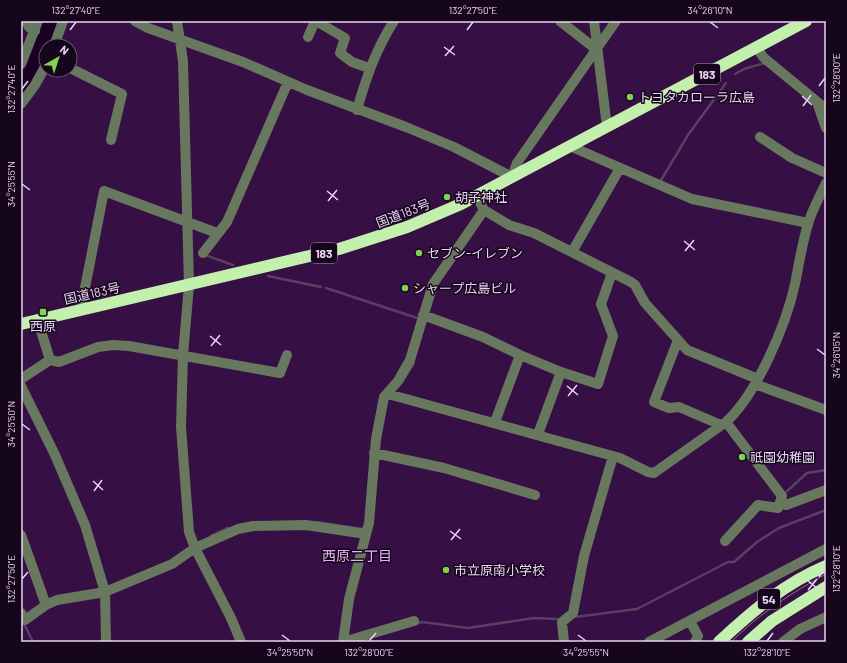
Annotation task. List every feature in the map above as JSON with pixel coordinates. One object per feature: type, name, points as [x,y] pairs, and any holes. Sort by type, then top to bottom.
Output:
[{"type":"highway","name":"国道183号","points":[[21,324],[362,243],[430,218],[572,146],[806,21]]},
{"type":"highway","name":"54","points":[[719,642],[766,601],[826,566]]},
{"type":"highway","name":"54","points":[[748,642],[772,621],[826,587]]},
{"type":"street","points":[[21,64],[36,26],[29,27],[26,21]]},
{"type":"street","points":[[57,38],[64,21]]},
{"type":"street","points":[[135,21],[148,28],[243,62],[356,110],[454,147],[512,177],[517,163],[616,21]]},
{"type":"street","points":[[177,21],[181,40],[188,223],[189,285],[183,355],[181,427],[189,532],[195,548],[231,618],[241,642]]},
{"type":"street","points":[[308,37],[315,21],[345,38],[340,53],[352,62],[369,68]]},
{"type":"street","points":[[356,110],[369,68],[380,43],[394,21]]},
{"type":"street","points":[[560,21],[597,50]]},
{"type":"street","points":[[594,21],[607,127]]},
{"type":"street","points":[[757,48],[763,58],[826,109]]},
{"type":"street","points":[[78,72],[122,94],[111,140]]},
{"type":"street","points":[[21,104],[39,78]]},
{"type":"street","points":[[203,253],[216,233],[227,222],[288,82]]},
{"type":"street","points":[[817,102],[826,128]]},
{"type":"street","points":[[760,137],[792,158],[826,173]]},
{"type":"street","points":[[572,146],[692,199],[808,223]]},
{"type":"street","points":[[572,252],[620,168]]},
{"type":"street","points":[[388,394],[495,422],[613,456],[648,472],[654,473],[724,424],[733,416],[756,381],[777,339],[794,286],[808,223],[826,183]]},
{"type":"street","points":[[83,310],[82,303],[104,191],[216,233]]},
{"type":"street","points":[[476,195],[484,210],[510,225],[534,233],[635,285],[645,303],[687,350],[826,410]]},
{"type":"street","points":[[414,621],[343,642],[349,599],[366,534],[370,509],[374,453],[384,397],[388,394],[410,360],[432,284],[484,210]]},
{"type":"street","points":[[423,315],[483,337],[520,355],[561,372],[598,384],[613,336],[600,304],[612,273]]},
{"type":"street","points":[[38,320],[50,360]]},
{"type":"street","points":[[678,340],[654,402],[669,408],[679,407],[724,424],[782,496],[778,508],[758,505],[725,541]]},
{"type":"street","points":[[21,379],[50,360],[59,362],[80,353],[113,345],[151,349],[280,373],[286,355]]},
{"type":"street","points":[[495,422],[520,355]]},
{"type":"street","points":[[538,434],[561,372]]},
{"type":"street","points":[[21,386],[56,455],[85,525],[105,592],[106,642]]},
{"type":"street","points":[[374,453],[444,468],[535,495]]},
{"type":"street","points":[[564,642],[562,622],[573,613],[584,556],[613,456]]},
{"type":"street","points":[[781,502],[786,505],[826,490]]},
{"type":"street","points":[[21,613],[25,620],[46,605],[57,600],[105,592],[172,564],[195,548],[238,529],[253,526],[306,525],[366,534]]},
{"type":"street","points":[[21,535],[46,605]]},
{"type":"street","points":[[649,642],[826,549]]},
{"type":"street","points":[[783,642],[800,629],[826,617]]},
{"type":"street","points":[[690,621],[698,636],[695,642]]},
{"type":"waterway","points":[[21,86],[33,70],[51,21]]},
{"type":"waterway","points":[[735,74],[744,69],[765,63]]},
{"type":"waterway","points":[[660,182],[688,135],[726,83]]},
{"type":"waterway","points":[[205,255],[233,265]]},
{"type":"waterway","points":[[268,276],[321,287]]},
{"type":"waterway","points":[[326,288],[417,318]]},
{"type":"waterway","points":[[402,382],[414,363]]},
{"type":"waterway","points":[[785,493],[807,473],[826,470]]},
{"type":"waterway","points":[[575,617],[637,609],[728,562],[734,562],[757,542],[779,528],[826,510]]},
{"type":"waterway","points":[[316,522],[363,529]]},
{"type":"waterway","points":[[211,536],[228,528]]},
{"type":"waterway","points":[[416,624],[422,622],[468,628],[534,618],[557,619]]},
{"type":"waterway","points":[[23,622],[33,642]]},
{"type":"tram line","points":[[731,642],[753,622],[776,605],[826,574]]},
{"type":"place","name":"トヨタカローラ広島","points":[[630,97]]},
{"type":"place","name":"胡子神社","points":[[447,197]]},
{"type":"place","name":"セブン-イレブン","points":[[419,253]]},
{"type":"place","name":"シャープ広島ビル","points":[[405,288]]},
{"type":"place","name":"西原","points":[[43,312]]},
{"type":"place","name":"祇園幼稚園","points":[[742,457]]},
{"type":"place","name":"市立原南小学校","points":[[446,570]]},
{"type":"district","name":"西原二丁目","points":[[357,555]]}]
